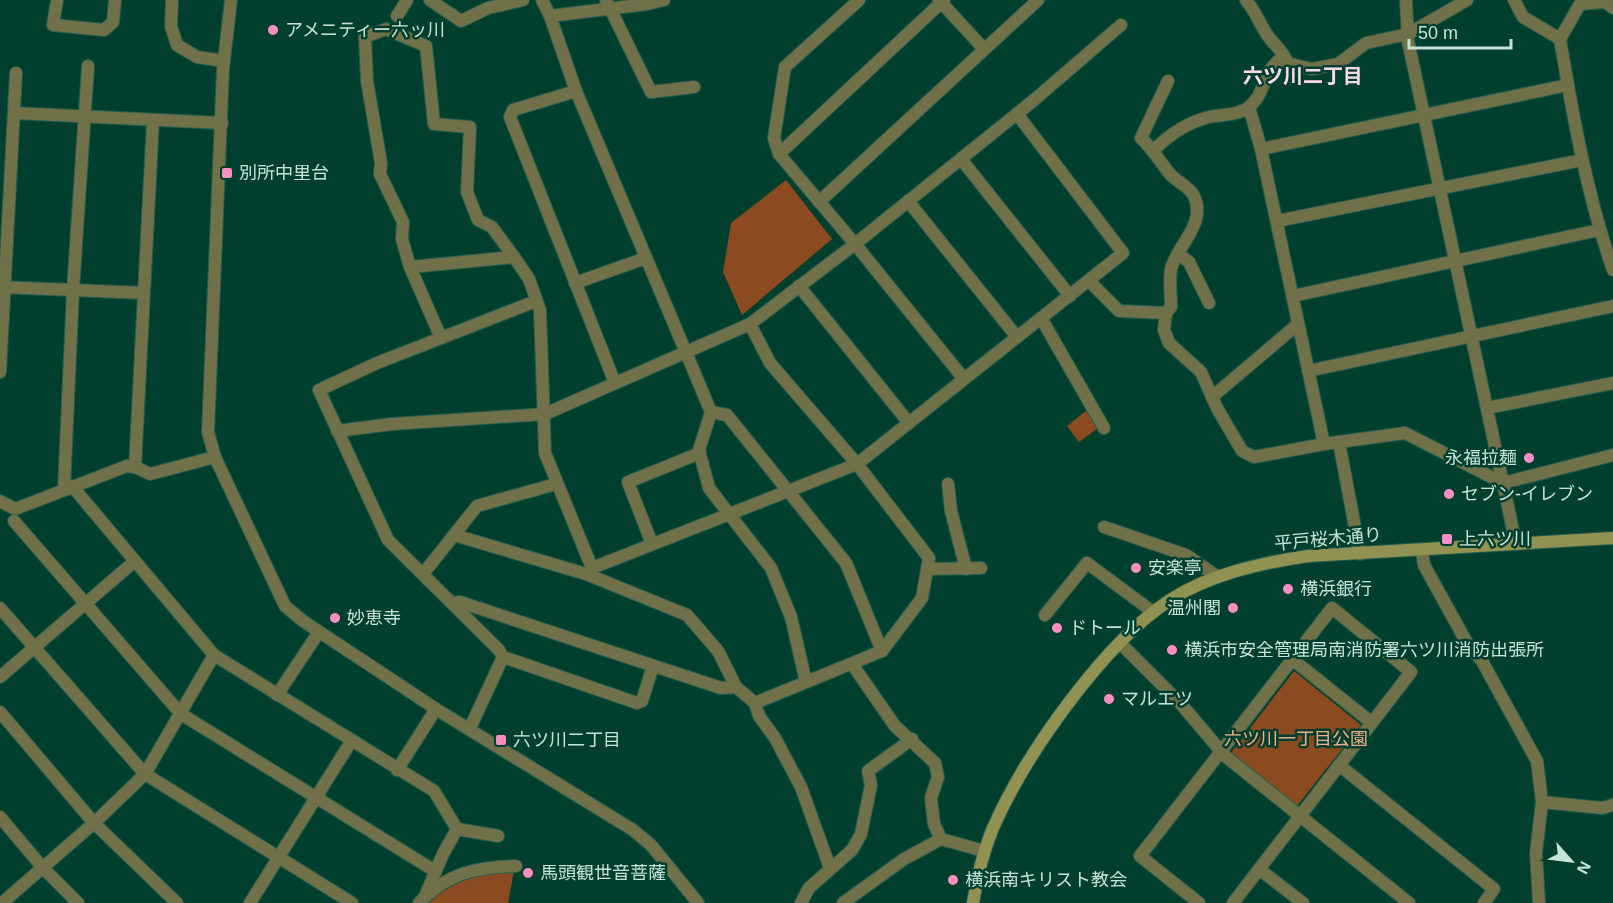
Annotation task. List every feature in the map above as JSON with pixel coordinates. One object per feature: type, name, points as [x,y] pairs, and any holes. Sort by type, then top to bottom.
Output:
[{"type":"main road","name":"平戸桜木通り","points":[[973,903],[984,851],[1005,802],[1042,743],[1100,665],[1153,612],[1172,599],[1218,577],[1269,562],[1308,556],[1613,538]]},
{"type":"street","points":[[57,0],[53,25],[104,30],[113,22],[115,0]]},
{"type":"street","points":[[172,0],[171,26],[177,45],[196,57],[224,61]]},
{"type":"street","points":[[231,0],[224,61],[207,423],[215,457],[285,606],[319,632],[436,709],[633,830],[651,845],[698,903]]},
{"type":"street","points":[[398,16],[407,0]]},
{"type":"street","points":[[430,0],[460,21],[488,8],[523,0]]},
{"type":"street","points":[[542,0],[550,16],[576,91],[711,412],[700,453],[709,488],[771,568],[791,617],[807,682]]},
{"type":"street","points":[[859,0],[785,67],[774,138],[778,154],[855,244],[964,379]]},
{"type":"street","points":[[819,202],[1038,0]]},
{"type":"street","points":[[1246,0],[1266,34],[1283,51],[1288,64]]},
{"type":"street","points":[[1406,0],[1408,34],[1424,114],[1516,544]]},
{"type":"street","points":[[1154,150],[1170,134],[1208,117],[1231,115],[1249,107],[1262,91],[1267,71],[1278,61],[1312,69],[1338,64],[1366,43],[1408,34],[1467,0]]},
{"type":"street","points":[[1514,0],[1523,17],[1560,39]]},
{"type":"street","points":[[550,16],[607,4],[661,1]]},
{"type":"street","points":[[778,154],[942,1],[984,49]]},
{"type":"street","points":[[1613,8],[1605,2],[1580,4],[1560,39],[1582,160],[1599,230],[1613,270]]},
{"type":"street","points":[[607,4],[651,92],[694,87]]},
{"type":"street","points":[[337,431],[392,423],[545,414],[750,324],[855,244],[1017,114],[1121,25]]},
{"type":"street","points":[[441,338],[410,267],[402,239],[403,222],[380,174],[381,163],[367,81],[365,37],[386,29],[426,46],[434,124],[470,128],[467,192],[478,220],[492,227],[529,279],[540,310],[545,453],[589,571]]},
{"type":"street","points":[[88,66],[73,290],[68,488],[135,561],[214,655],[434,791],[457,829],[498,836]]},
{"type":"street","points":[[0,372],[6,145],[14,113],[16,73]]},
{"type":"street","points":[[1168,81],[1141,138],[1154,150],[1171,176],[1194,194],[1197,217],[1186,244],[1171,269],[1171,307],[1166,313],[1164,330],[1169,343],[1201,372],[1242,451],[1254,457],[1324,444],[1405,433],[1503,483],[1613,455]]},
{"type":"street","points":[[1261,149],[1568,85]]},
{"type":"street","points":[[576,91],[513,110],[510,117],[615,383]]},
{"type":"street","points":[[1249,107],[1261,149],[1324,444]]},
{"type":"street","points":[[14,113],[222,123]]},
{"type":"street","points":[[589,571],[856,464],[1123,253],[1017,114]]},
{"type":"street","points":[[135,467],[153,120]]},
{"type":"street","points":[[961,159],[1070,296]]},
{"type":"street","points":[[1277,221],[1582,160]]},
{"type":"street","points":[[908,201],[1017,337]]},
{"type":"street","points":[[1293,296],[1456,263],[1599,230]]},
{"type":"street","points":[[1179,254],[1189,262],[1209,303]]},
{"type":"street","points":[[410,267],[514,257]]},
{"type":"street","points":[[575,283],[646,258]]},
{"type":"street","points":[[1089,280],[1119,311],[1166,313]]},
{"type":"street","points":[[799,286],[909,423]]},
{"type":"street","points":[[2,287],[144,293]]},
{"type":"street","points":[[536,301],[441,338],[319,390],[388,540],[500,650],[503,657],[637,703],[642,701],[653,666]]},
{"type":"street","points":[[1308,371],[1613,306]]},
{"type":"street","points":[[1041,318],[1104,428]]},
{"type":"street","points":[[750,324],[770,363],[856,464],[929,558],[922,598],[882,651],[755,703]]},
{"type":"street","points":[[1212,397],[1298,324]]},
{"type":"street","points":[[1487,408],[1613,382]]},
{"type":"street","points":[[711,412],[727,415],[846,563],[882,651]]},
{"type":"street","points":[[1339,442],[1360,554]]},
{"type":"street","points":[[652,544],[628,482],[700,453]]},
{"type":"street","points":[[6,510],[15,509],[126,466],[135,467],[150,474],[215,457]]},
{"type":"street","points":[[423,574],[477,506],[556,484]]},
{"type":"street","points":[[948,484],[951,511],[966,568]]},
{"type":"street","points":[[6,510],[85,605],[181,714],[435,871]]},
{"type":"street","points":[[1104,527],[1186,555],[1200,562],[1218,577]]},
{"type":"street","points":[[454,535],[589,571],[687,615],[718,651],[736,687],[755,703],[759,716],[775,738],[801,787],[830,868]]},
{"type":"street","points":[[1422,550],[1424,565],[1467,643],[1482,661],[1537,761],[1542,802],[1536,853],[1539,903]]},
{"type":"street","points":[[0,677],[135,561]]},
{"type":"street","points":[[1044,615],[1087,563],[1153,612]]},
{"type":"street","points":[[927,568],[981,568]]},
{"type":"street","points":[[453,603],[460,602],[721,688],[736,687]]},
{"type":"street","points":[[0,608],[145,774],[352,903]]},
{"type":"street","points":[[1199,903],[1184,898],[1140,856],[1332,608],[1411,672],[1233,903]]},
{"type":"street","points":[[277,695],[319,632]]},
{"type":"street","points":[[1120,643],[1181,704],[1221,752],[1409,903]]},
{"type":"street","points":[[2,903],[94,823],[145,774],[214,655]]},
{"type":"street","points":[[470,728],[503,657]]},
{"type":"street","points":[[1292,659],[1372,723]]},
{"type":"street","points":[[852,664],[895,726],[935,763],[938,777],[931,798],[934,824],[941,840]]},
{"type":"street","points":[[397,770],[436,709]]},
{"type":"street","points":[[0,712],[94,823],[177,903]]},
{"type":"street","points":[[250,903],[352,740]]},
{"type":"street","points":[[801,903],[809,888],[852,850],[861,834],[871,785],[868,771],[912,740]]},
{"type":"street","points":[[1339,765],[1494,889],[1484,903]]},
{"type":"street","points":[[1542,802],[1602,808],[1613,805]]},
{"type":"street","points":[[0,817],[43,868],[78,903]]},
{"type":"street","points":[[422,900],[457,829]]},
{"type":"street","points":[[843,903],[904,859],[941,840],[984,851]]},
{"type":"street","points":[[422,900],[458,873],[492,866],[516,866]]},
{"type":"street","points":[[1259,869],[1303,903]]},
{"type":"green space","points":[[786,180],[832,239],[742,315],[723,272],[731,223]]},
{"type":"green space","points":[[1087,410],[1098,428],[1079,442],[1067,426]]},
{"type":"green space","name":"六ツ川一丁目公園","points":[[1294,671],[1361,725],[1297,806],[1231,753]]},
{"type":"green space","points":[[514,871],[508,903],[428,903],[457,884],[491,874]]},
{"type":"place","name":"アメニティー六ッ川","points":[[273,30]]},
{"type":"place","name":"別所中里台","points":[[227,173]]},
{"type":"place","name":"永福拉麺","points":[[1529,458]]},
{"type":"place","name":"セブン-イレブン","points":[[1449,494]]},
{"type":"place","name":"上六ツ川","points":[[1447,539]]},
{"type":"place","name":"安楽亭","points":[[1136,568]]},
{"type":"place","name":"横浜銀行","points":[[1288,589]]},
{"type":"place","name":"温州閣","points":[[1233,608]]},
{"type":"place","name":"妙恵寺","points":[[335,618]]},
{"type":"place","name":"ドトール","points":[[1057,628]]},
{"type":"place","name":"横浜市安全管理局南消防署六ツ川消防出張所","points":[[1172,650]]},
{"type":"place","name":"マルエツ","points":[[1109,699]]},
{"type":"place","name":"六ツ川二丁目","points":[[501,740]]},
{"type":"place","name":"馬頭観世音菩薩","points":[[528,873]]},
{"type":"place","name":"横浜南キリスト教会","points":[[953,880]]},
{"type":"district","name":"六ツ川二丁目","points":[[1303,76]]}]
